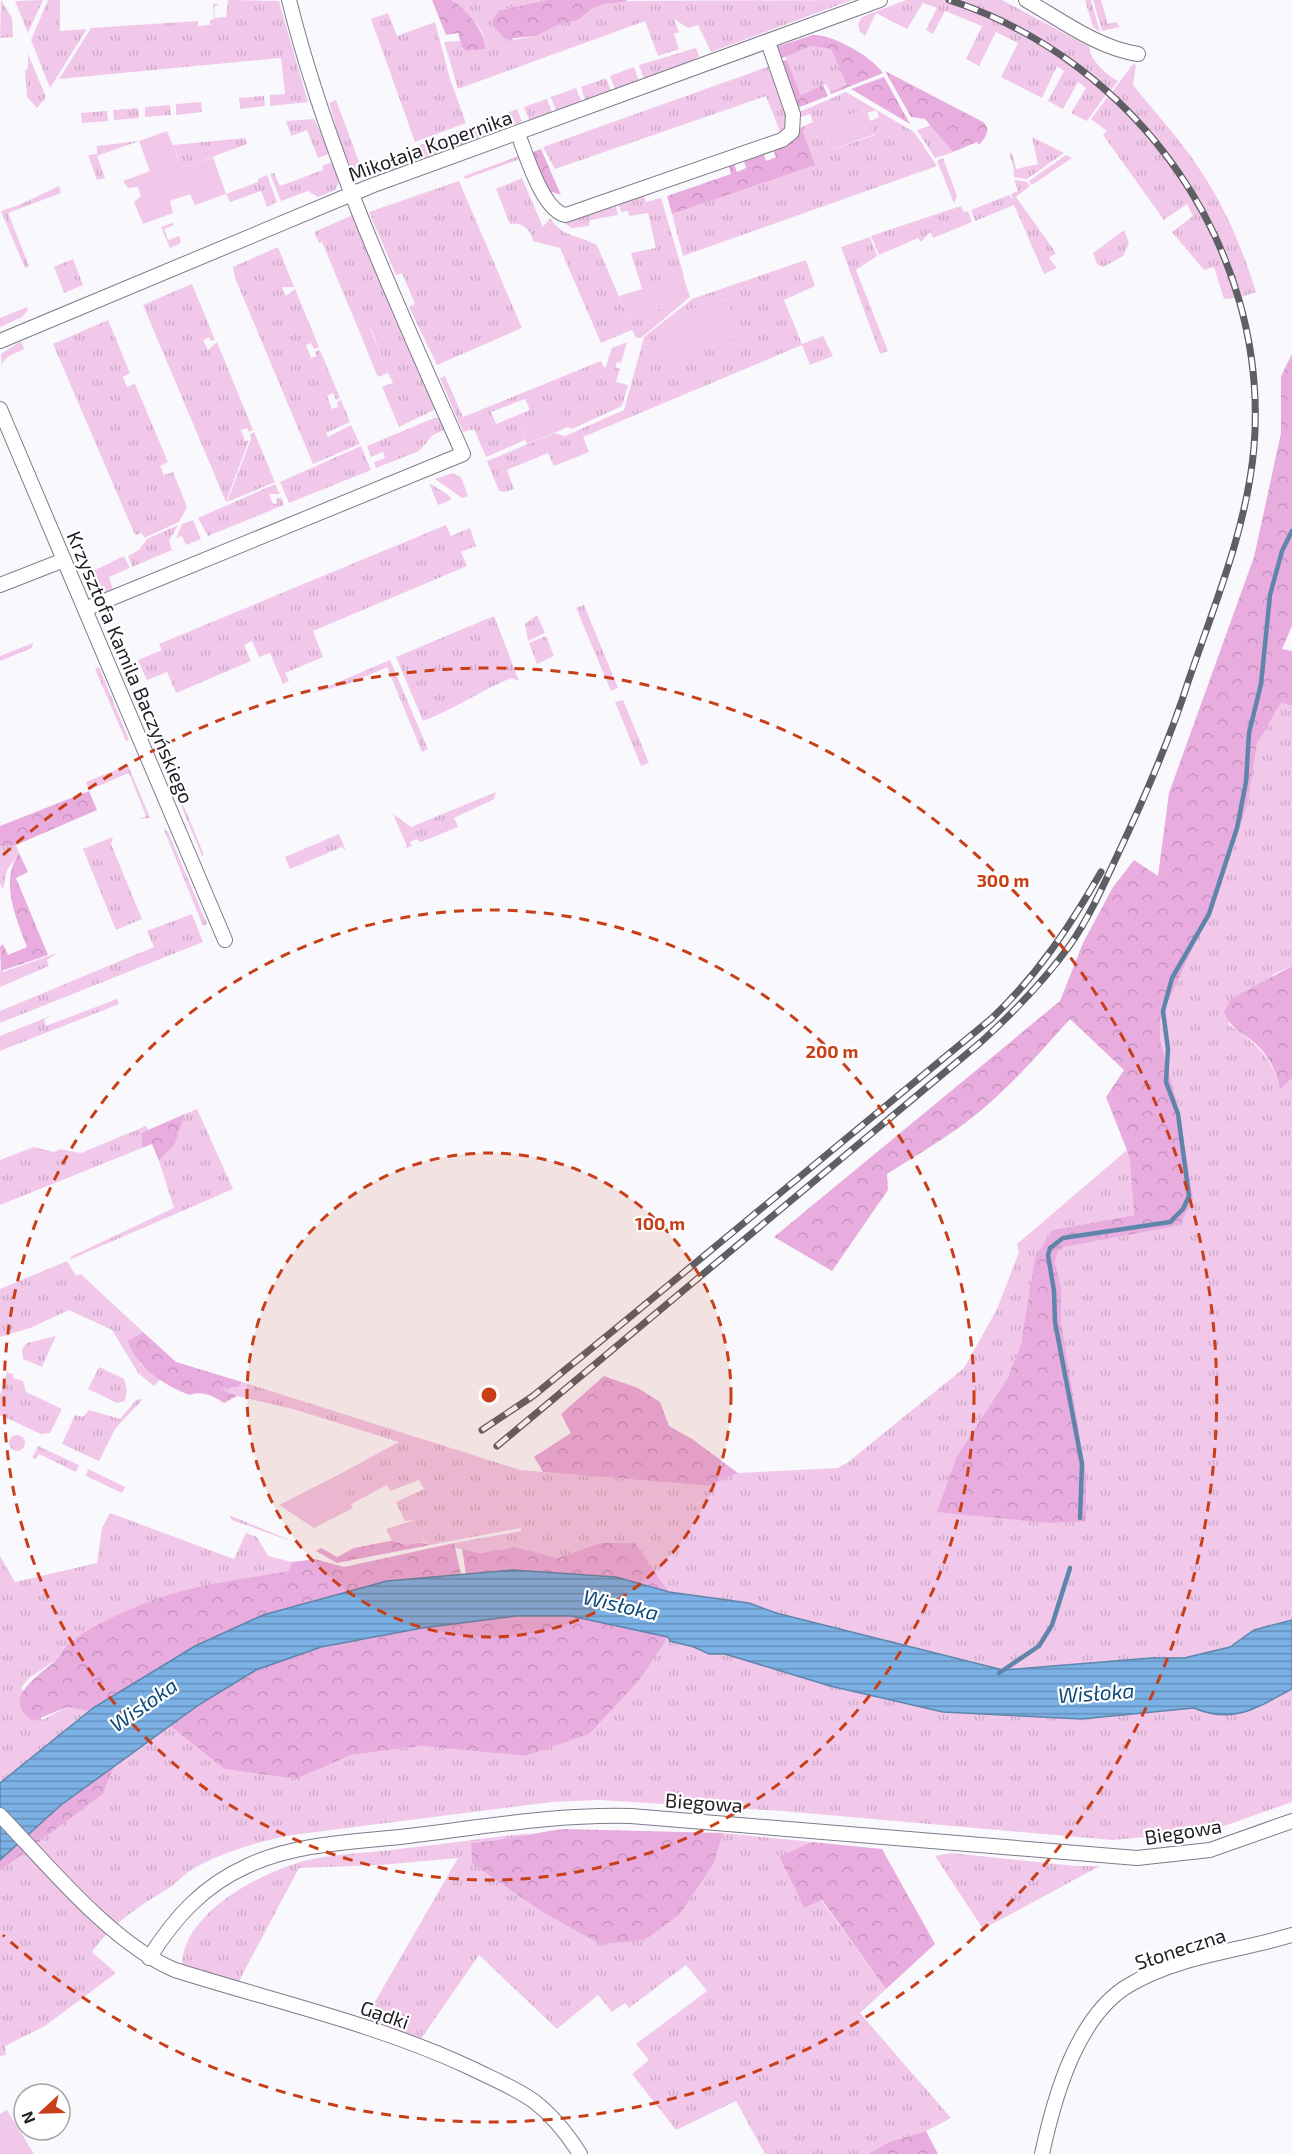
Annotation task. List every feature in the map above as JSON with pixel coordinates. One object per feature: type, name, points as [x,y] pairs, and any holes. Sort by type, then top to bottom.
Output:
[{"type":"street","points":[[85,609],[463,454],[353,194],[318,104],[289,0]]},
{"type":"street","name":"Mikołaja Kopernika","points":[[0,341],[353,194],[880,0]]},
{"type":"street","points":[[1026,0],[1098,41],[1138,54]]},
{"type":"street","points":[[518,134],[548,202],[557,213],[566,215],[771,144],[789,136],[794,126],[793,114],[768,42]]},
{"type":"street","name":"Krzysztofa Kamila Baczyńskiego","points":[[0,409],[225,940]]},
{"type":"street","points":[[0,585],[64,560]]},
{"type":"street","name":"Gądki","points":[[0,1815],[112,1929],[149,1958],[175,1970],[378,2031],[449,2058],[513,2088],[535,2103],[554,2118],[580,2154]]},
{"type":"street","name":"Biegowa","points":[[149,1958],[166,1931],[192,1901],[218,1882],[249,1865],[302,1850],[458,1830],[563,1818],[631,1816],[1137,1858],[1178,1855],[1216,1848],[1292,1821]]},
{"type":"street","name":"Słoneczna","points":[[1042,2154],[1057,2095],[1072,2057],[1093,2021],[1112,1998],[1130,1984],[1169,1967],[1292,1935]]},
{"type":"green space","points":[[1,0],[12,18],[13,37],[0,38]]},
{"type":"green space","points":[[43,0],[28,33],[15,1]]},
{"type":"green space","points":[[48,0],[60,0],[60,31],[87,29],[50,88],[31,40]]},
{"type":"green space","points":[[228,0],[279,1],[308,102],[270,106],[270,95],[285,94],[281,58],[59,79],[91,28],[198,21],[198,26],[210,25],[210,20],[214,19],[213,4],[219,4],[214,7],[215,18],[226,17]]},
{"type":"green space","points":[[432,0],[451,0],[462,8],[483,36],[485,49],[466,51],[462,47],[458,33],[446,35]]},
{"type":"green space","points":[[450,0],[546,0],[500,10],[513,40],[536,36],[558,25],[579,20],[591,9],[617,1],[852,0],[711,52],[698,25],[688,28],[674,19],[679,32],[674,34],[679,49],[658,56],[645,21],[458,89],[444,42],[460,41],[466,51],[485,49],[485,41],[474,21]]},
{"type":"green space","points":[[546,0],[627,1],[591,9],[579,20],[558,25],[536,36],[505,39],[494,27],[493,19],[500,10]]},
{"type":"green space","points":[[906,0],[943,0],[983,12],[1052,52],[1107,93],[1087,121],[1071,113],[1086,88],[1078,82],[1063,109],[1048,101],[1064,71],[1057,66],[1042,98],[1001,77],[1018,43],[996,32],[979,66],[966,59],[982,26],[945,11],[933,34],[926,30],[937,8],[923,3],[907,29],[876,13],[865,36],[860,32],[858,24],[862,17]]},
{"type":"green space","points":[[959,0],[1002,0],[1090,47],[1095,61],[1118,81],[1111,90],[1076,62],[1020,26]]},
{"type":"green space","points":[[1085,0],[1091,0],[1100,32],[1093,27]]},
{"type":"green space","points":[[1093,0],[1101,0],[1108,24],[1116,22],[1120,27],[1102,31]]},
{"type":"green space","points":[[388,13],[397,36],[435,22],[450,79],[466,123],[415,142],[371,19]]},
{"type":"green space","points":[[813,35],[841,42],[870,60],[883,73],[831,94],[830,92],[847,85],[831,49],[810,46],[780,59],[776,47]]},
{"type":"green space","points":[[810,46],[831,49],[848,85],[830,92],[826,84],[801,95],[785,55]]},
{"type":"green space","points":[[696,48],[699,56],[693,60],[644,79],[639,65]]},
{"type":"green space","points":[[28,54],[46,97],[37,108],[27,97],[25,71],[28,68]]},
{"type":"green space","points":[[787,60],[801,95],[823,85],[828,96],[797,108],[780,62]]},
{"type":"green space","points":[[1133,64],[1136,65],[1133,85],[1189,154],[1221,206],[1241,248],[1256,292],[1241,297],[1220,238],[1191,186],[1154,137],[1112,92]]},
{"type":"green space","points":[[773,65],[790,125],[782,137],[766,96],[555,169],[543,147]]},
{"type":"green space","points":[[634,67],[639,81],[615,89],[610,76]]},
{"type":"green space","points":[[885,71],[983,122],[987,128],[987,134],[979,145],[977,142],[953,152],[925,119],[911,117]]},
{"type":"green space","points":[[884,77],[910,124],[851,89]]},
{"type":"green space","points":[[606,78],[611,91],[585,100],[581,87]]},
{"type":"green space","points":[[576,88],[581,102],[556,111],[551,97]]},
{"type":"green space","points":[[846,92],[914,132],[937,166],[683,256],[672,214],[814,165],[801,127],[813,122],[810,114],[798,118],[797,113]],"holes":[[[866,109],[867,113],[876,110],[879,117],[870,121],[875,135],[831,150],[822,125]]]},
{"type":"green space","points":[[1109,95],[1151,140],[1186,188],[1215,241],[1236,298],[1224,299],[1214,267],[1204,270],[1172,232],[1193,216],[1187,204],[1164,220],[1103,135],[1107,131],[1091,119]]},
{"type":"green space","points":[[264,96],[265,106],[240,109],[239,98]]},
{"type":"green space","points":[[547,99],[552,112],[529,120],[524,107]]},
{"type":"green space","points":[[336,100],[365,178],[357,174],[351,166],[341,145],[329,103]]},
{"type":"green space","points":[[201,102],[202,112],[176,115],[176,104]]},
{"type":"green space","points":[[170,105],[171,115],[145,117],[145,107]]},
{"type":"green space","points":[[138,108],[139,118],[114,120],[113,110]]},
{"type":"green space","points":[[517,109],[522,122],[496,132],[492,119]]},
{"type":"green space","points":[[866,109],[875,134],[831,150],[822,125]]},
{"type":"green space","points":[[107,111],[108,121],[82,123],[81,113]]},
{"type":"green space","points":[[314,119],[331,153],[318,158],[307,130],[291,136],[286,121]]},
{"type":"green space","points":[[488,120],[493,133],[370,178],[364,160],[379,160]]},
{"type":"green space","points":[[931,125],[953,152],[935,158],[917,130]]},
{"type":"green space","points":[[801,127],[815,165],[672,214],[667,196],[731,174],[728,163],[733,161],[737,172],[746,168],[743,158],[763,151],[766,161],[776,157],[772,148],[798,133]]},
{"type":"green space","points":[[167,131],[182,168],[213,157],[226,194],[195,205],[190,194],[170,201],[173,213],[143,224],[134,202],[141,196],[138,187],[128,188],[123,181],[150,171],[139,141]]},
{"type":"green space","points":[[1032,137],[1064,153],[1027,179],[1014,177],[1009,154],[1012,153],[1016,169],[1038,164]]},
{"type":"green space","points":[[245,138],[247,144],[182,168],[173,145]]},
{"type":"green space","points":[[139,141],[97,156],[105,178],[97,180],[88,155],[97,154],[97,146]]},
{"type":"green space","points":[[541,149],[561,195],[549,191],[530,153]]},
{"type":"green space","points":[[522,155],[523,158],[465,179],[464,176]]},
{"type":"green space","points":[[1066,155],[1072,158],[1032,185],[1029,181]]},
{"type":"green space","points":[[943,158],[957,196],[954,203],[937,161]]},
{"type":"green space","points":[[334,161],[340,179],[335,190],[318,197],[308,191],[281,201],[270,174],[274,173],[280,186],[323,170],[322,166]]},
{"type":"green space","points":[[267,175],[277,202],[267,207],[261,191],[230,202],[226,194],[258,182],[258,179]]},
{"type":"green space","points":[[522,178],[543,227],[550,218],[565,232],[597,245],[629,320],[690,297],[641,338],[636,338],[632,330],[601,343],[560,248],[533,241],[525,227],[510,224],[496,189]]},
{"type":"green space","points":[[1014,180],[1027,182],[1030,186],[1016,197],[1056,253],[1049,258],[1057,268],[1044,274],[1014,205],[975,221],[971,210],[1009,195],[1013,199],[1011,194],[1018,191]]},
{"type":"green space","points":[[459,181],[522,328],[437,365],[409,307],[415,304],[402,273],[396,275],[369,212]]},
{"type":"green space","points":[[59,186],[61,193],[8,213],[29,266],[25,268],[1,211]]},
{"type":"green space","points":[[643,193],[646,202],[661,198],[684,276],[642,289],[631,253],[656,248],[648,213],[629,216],[628,211],[621,212],[618,202]]},
{"type":"green space","points":[[615,203],[618,215],[590,220],[589,226],[571,228],[559,218]]},
{"type":"green space","points":[[961,206],[964,212],[968,211],[972,222],[933,238],[930,232],[921,242],[918,238],[879,255],[871,236]]},
{"type":"green space","points":[[353,215],[436,409],[399,427],[382,387],[393,383],[388,373],[378,377],[372,363],[383,359],[371,329],[360,333],[322,242],[319,243],[314,232]]},
{"type":"green space","points":[[172,223],[174,225],[164,229],[168,240],[179,236],[181,243],[170,248],[161,227]]},
{"type":"green space","points":[[1124,230],[1129,243],[1123,256],[1103,267],[1097,264],[1093,253]]},
{"type":"green space","points":[[870,237],[877,256],[856,270],[888,351],[880,354],[841,247]]},
{"type":"green space","points":[[278,247],[294,287],[282,287],[286,296],[295,289],[319,347],[314,349],[311,343],[306,345],[311,358],[317,356],[315,352],[320,350],[340,398],[336,400],[333,393],[327,396],[332,409],[338,407],[337,402],[341,400],[350,422],[326,433],[328,437],[351,425],[360,444],[313,464],[235,278],[233,267]]},
{"type":"green space","points":[[73,259],[83,285],[64,293],[54,267]]},
{"type":"green space","points":[[806,260],[815,286],[784,300],[802,344],[823,336],[833,356],[810,365],[802,345],[583,437],[589,452],[554,466],[548,453],[507,470],[514,489],[499,491],[487,461],[555,433],[565,436],[624,410],[644,337],[654,329],[663,358],[738,337],[727,299],[672,315],[692,299]]},
{"type":"green space","points":[[683,276],[690,297],[629,320],[619,296]]},
{"type":"green space","points":[[192,284],[215,340],[211,341],[209,337],[203,340],[208,350],[217,342],[253,430],[249,432],[247,428],[241,430],[245,441],[249,440],[226,502],[143,305]]},
{"type":"green space","points":[[727,299],[739,337],[663,359],[654,329],[672,315]]},
{"type":"green space","points":[[27,307],[28,310],[22,317],[0,327],[0,318]]},
{"type":"green space","points":[[108,320],[130,373],[123,377],[127,387],[135,384],[168,462],[160,466],[164,475],[173,472],[187,507],[179,522],[144,538],[142,533],[135,535],[53,344]]},
{"type":"green space","points":[[370,329],[383,359],[372,363],[360,333]]},
{"type":"green space","points":[[21,341],[24,349],[9,356],[2,363],[2,371],[1,354]]},
{"type":"green space","points":[[627,342],[621,363],[617,362],[615,367],[620,369],[616,382],[628,385],[622,406],[572,429],[568,427],[561,412],[520,428],[525,440],[486,457],[474,429],[463,432],[440,378],[445,376],[463,417],[601,361],[605,369],[612,348]],"holes":[[[525,399],[530,410],[496,424],[491,412]]]},
{"type":"green space","points":[[1292,354],[1292,626],[1282,649],[1292,651],[1292,706],[1281,703],[1257,744],[1248,803],[1218,895],[1160,1019],[1160,1040],[1179,1109],[1193,1199],[1181,1223],[1172,1227],[1064,1247],[1058,1252],[1055,1262],[1061,1287],[1061,1321],[1086,1473],[1086,1521],[1050,1523],[937,1512],[957,1456],[1007,1379],[1021,1344],[1035,1258],[1052,1230],[1134,1215],[1130,1158],[1106,1097],[1124,1070],[1070,1019],[988,1105],[957,1129],[887,1174],[888,1190],[832,1271],[774,1237],[1060,1001],[1083,943],[1113,887],[1134,860],[1158,876],[1169,793],[1254,557],[1281,433],[1281,376]]},
{"type":"green space","points":[[561,411],[568,427],[527,444],[520,428]]},
{"type":"green space","points":[[434,418],[440,418],[444,430],[433,435],[419,451],[376,468],[374,462],[385,458],[383,452],[371,457],[367,446]]},
{"type":"green space","points":[[254,432],[275,482],[227,502],[251,439],[250,434]]},
{"type":"green space","points":[[361,446],[371,470],[289,503],[280,482]]},
{"type":"green space","points":[[452,473],[461,477],[468,496],[462,498],[435,479]]},
{"type":"green space","points":[[429,483],[450,496],[451,500],[438,505]]},
{"type":"green space","points":[[275,484],[280,494],[269,494],[273,504],[278,503],[276,499],[281,497],[284,505],[208,536],[198,518]]},
{"type":"green space","points":[[193,520],[201,539],[186,545],[182,536],[176,538],[182,524]]},
{"type":"green space","points":[[178,525],[169,541],[172,550],[132,567],[128,556],[139,550],[147,539]]},
{"type":"green space","points":[[446,525],[451,536],[470,528],[476,546],[461,552],[467,566],[313,631],[323,657],[285,673],[289,681],[283,684],[270,653],[259,657],[252,641],[244,645],[251,661],[176,693],[167,672],[147,680],[138,660],[162,650],[159,644]]},
{"type":"green space","points":[[124,556],[130,568],[109,577],[113,589],[102,593],[93,571]]},
{"type":"green space","points":[[584,605],[618,688],[611,691],[576,608]]},
{"type":"green space","points":[[537,615],[545,633],[528,641],[525,624]]},
{"type":"green space","points":[[494,616],[519,681],[511,678],[423,721],[396,657]]},
{"type":"green space","points":[[546,636],[554,656],[537,664],[529,643]]},
{"type":"green space","points":[[33,643],[32,648],[0,661],[0,656]]},
{"type":"green space","points":[[390,660],[428,749],[422,752],[387,667],[348,684],[312,693]]},
{"type":"green space","points":[[99,667],[129,740],[126,741],[95,669]]},
{"type":"green space","points":[[623,700],[649,763],[641,766],[615,702]]},
{"type":"green space","points":[[1281,703],[1292,706],[1292,966],[1274,974],[1228,1024],[1254,1044],[1268,1059],[1280,1090],[1292,1078],[1292,1620],[1254,1630],[1230,1647],[1184,1658],[1151,1658],[1003,1670],[776,1613],[749,1603],[669,1592],[635,1543],[599,1543],[558,1558],[515,1547],[481,1553],[455,1548],[454,1543],[521,1531],[521,1528],[430,1545],[425,1542],[414,1520],[405,1521],[396,1502],[424,1489],[419,1480],[390,1491],[387,1485],[351,1504],[336,1476],[399,1442],[293,1409],[237,1396],[220,1389],[238,1387],[242,1382],[520,1470],[709,1486],[738,1473],[837,1468],[847,1463],[964,1368],[997,1309],[1019,1252],[1017,1244],[1127,1150],[1131,1158],[1134,1215],[1052,1230],[1028,1308],[1021,1344],[1007,1379],[957,1456],[1086,1473],[1061,1321],[1061,1287],[1055,1262],[1058,1252],[1064,1247],[1172,1227],[1179,1109],[1160,1040],[1160,1019],[1218,895],[1248,803],[1257,744]]},
{"type":"green space","points":[[164,758],[204,855],[202,856],[162,759]]},
{"type":"green space","points":[[128,765],[150,818],[139,819],[146,816],[129,773],[89,790],[86,782]]},
{"type":"green space","points":[[89,791],[97,810],[16,845],[0,846],[0,826]]},
{"type":"green space","points":[[496,792],[494,799],[454,818],[458,827],[421,842],[416,839],[410,842],[412,846],[403,848],[407,846],[393,814],[411,827]]},
{"type":"green space","points":[[163,827],[168,832],[207,924],[203,926]]},
{"type":"green space","points":[[339,834],[346,851],[342,847],[290,869],[285,857]]},
{"type":"green space","points":[[113,837],[111,844],[142,919],[116,930],[83,849]]},
{"type":"green space","points":[[16,845],[19,853],[7,870],[3,890],[0,883],[0,846]]},
{"type":"green space","points":[[19,853],[28,872],[16,878],[48,955],[1,971],[0,947],[3,944],[8,955],[27,947],[11,899],[11,875],[13,864]]},
{"type":"green space","points":[[192,914],[203,942],[0,1023],[0,1011],[154,947],[147,931]]},
{"type":"green space","points":[[57,953],[47,960],[49,966],[0,987],[0,970],[3,972]]},
{"type":"green space","points":[[1292,966],[1292,1078],[1280,1090],[1276,1073],[1268,1058],[1255,1043],[1230,1023],[1224,1012],[1232,998]]},
{"type":"green space","points":[[117,999],[119,1004],[0,1051],[0,1036],[53,1015],[44,1020],[46,1026]]},
{"type":"green space","points":[[197,1109],[233,1189],[69,1260],[72,1256],[174,1208],[159,1161],[175,1144],[185,1114]]},
{"type":"green space","points":[[185,1114],[175,1144],[159,1161],[152,1144],[142,1148],[141,1133]]},
{"type":"green space","points":[[146,1126],[148,1130],[141,1133],[142,1148],[0,1205],[0,1160],[34,1147],[54,1152],[60,1149],[81,1153]]},
{"type":"green space","points":[[67,1261],[76,1276],[81,1274],[143,1332],[136,1336],[140,1364],[161,1379],[154,1386],[138,1373],[112,1330],[69,1310],[30,1328],[0,1337],[0,1289]]},
{"type":"green space","points":[[143,1332],[176,1362],[242,1382],[238,1387],[220,1389],[237,1396],[224,1403],[207,1394],[190,1395],[162,1381],[138,1359],[128,1341]]},
{"type":"green space","points":[[56,1336],[42,1367],[23,1359],[22,1349],[27,1343]]},
{"type":"green space","points":[[99,1367],[124,1379],[127,1390],[125,1401],[117,1403],[88,1389]]},
{"type":"green space","points":[[7,1372],[13,1374],[13,1378],[23,1381],[26,1392],[62,1409],[50,1433],[41,1434],[0,1415],[0,1395]]},
{"type":"green space","points":[[604,1376],[638,1388],[660,1402],[669,1426],[692,1439],[738,1473],[709,1486],[543,1472],[534,1457],[571,1433],[561,1414]]},
{"type":"green space","points":[[143,1399],[115,1429],[99,1461],[62,1444],[75,1415],[83,1417],[89,1410],[120,1419],[136,1400]]},
{"type":"green space","points":[[17,1435],[25,1443],[17,1451],[9,1443]]},
{"type":"green space","points":[[38,1446],[79,1465],[76,1472],[39,1454],[36,1459],[32,1458]]},
{"type":"green space","points":[[88,1469],[125,1487],[122,1493],[86,1476]]},
{"type":"green space","points":[[336,1476],[353,1508],[314,1528],[279,1505]]},
{"type":"green space","points":[[110,1513],[234,1559],[246,1533],[257,1537],[268,1556],[292,1562],[290,1571],[197,1589],[150,1601],[86,1632],[64,1647],[56,1660],[29,1678],[21,1688],[42,1720],[67,1707],[89,1711],[0,1783],[0,1556],[15,1582],[97,1563],[102,1528]]},
{"type":"green space","points":[[229,1515],[299,1544],[232,1520]]},
{"type":"green space","points":[[414,1520],[425,1542],[407,1545],[392,1541],[386,1529]]},
{"type":"green space","points":[[395,1540],[430,1545],[337,1563],[316,1551],[321,1548],[337,1557],[354,1548]]},
{"type":"green space","points":[[454,1543],[461,1574],[387,1581],[263,1615],[195,1646],[89,1711],[67,1707],[33,1721],[24,1713],[20,1704],[25,1688],[56,1660],[73,1640],[105,1621],[150,1601],[201,1587],[289,1571],[292,1562],[315,1559],[344,1567]]},
{"type":"green space","points":[[599,1543],[635,1543],[669,1592],[616,1577],[513,1570],[466,1574],[462,1549],[481,1553],[515,1547],[558,1558]]},
{"type":"green space","points":[[516,1616],[571,1616],[668,1637],[641,1678],[589,1734],[525,1756],[421,1746],[351,1755],[296,1779],[224,1769],[170,1726],[212,1696],[258,1670],[320,1648],[385,1634]]},
{"type":"green space","points":[[668,1637],[671,1641],[709,1654],[725,1654],[830,1686],[943,1712],[1081,1719],[1194,1708],[1204,1712],[1255,1710],[1292,1689],[1292,1802],[1207,1832],[1112,1840],[782,1811],[599,1800],[552,1802],[292,1835],[240,1848],[215,1858],[191,1870],[169,1888],[125,1917],[92,1952],[116,1973],[45,2026],[5,2046],[6,2055],[0,2056],[0,1871],[103,1794],[114,1766],[170,1726],[224,1769],[296,1779],[351,1755],[421,1746],[525,1756],[641,1678]]},
{"type":"green space","points":[[114,1766],[103,1794],[0,1871],[0,1860],[4,1856],[61,1805]]},
{"type":"green space","points":[[563,1829],[723,1833],[714,1863],[679,1915],[644,1940],[601,1944],[545,1914],[472,1863],[471,1843]]},
{"type":"green space","points":[[531,1833],[513,1840],[471,1843],[473,1863],[545,1914],[602,1944],[714,1863],[723,1833],[812,1842],[779,1858],[804,1908],[821,1900],[886,1989],[860,2013],[951,2118],[926,2131],[889,2142],[868,2154],[765,2154],[736,2101],[676,2130],[632,2074],[649,2060],[636,2044],[707,1991],[686,1965],[629,2008],[625,2003],[612,2012],[598,1995],[557,2029],[479,1955],[421,2039],[365,2019],[458,1858],[380,1865],[299,1868],[238,1983],[182,1964],[186,1947],[194,1930],[207,1915],[239,1890],[275,1871],[303,1861],[328,1856]]},
{"type":"green space","points":[[812,1842],[882,1849],[935,1944],[886,1989],[822,1900],[804,1908],[779,1857]]},
{"type":"green space","points":[[951,1853],[1076,1866],[1100,1866],[983,1929],[935,1856]]},
{"type":"green space","points":[[7,2110],[12,2118],[12,2142],[27,2142],[34,2154],[0,2154],[0,2114]]},
{"type":"green space","points":[[926,2131],[938,2154],[868,2154],[889,2142]]},
{"type":"water","name":"Wisłoka","points":[[513,1570],[616,1577],[669,1592],[749,1603],[776,1613],[1003,1670],[1151,1658],[1184,1658],[1230,1647],[1254,1630],[1292,1620],[1292,1689],[1245,1712],[1221,1715],[1194,1708],[1081,1719],[943,1712],[830,1686],[725,1654],[709,1654],[694,1647],[670,1641],[668,1637],[571,1616],[516,1616],[422,1628],[321,1647],[256,1670],[200,1704],[61,1805],[0,1860],[0,1783],[93,1708],[195,1646],[263,1615],[387,1581]]},
{"type":"waterway","points":[[1080,1518],[1082,1464],[1055,1322],[1054,1291],[1048,1255],[1050,1248],[1063,1238],[1170,1222],[1183,1209],[1189,1196],[1178,1114],[1166,1082],[1168,1049],[1163,1011],[1172,978],[1209,914],[1237,828],[1246,782],[1249,733],[1261,684],[1270,595],[1282,551],[1292,531]]},
{"type":"waterway","points":[[999,1673],[1039,1646],[1052,1625],[1070,1568]]},
{"type":"railway","points":[[497,1446],[981,1042],[1017,1008],[1050,971],[1090,913],[1146,792],[1173,726],[1228,566],[1244,507],[1254,447],[1253,373],[1240,302],[1214,234],[1178,172],[1132,116],[1078,68],[1017,29],[949,0]]},
{"type":"railway","points":[[482,1430],[533,1396],[991,1019],[1008,1003],[1052,950],[1101,872]]}]
